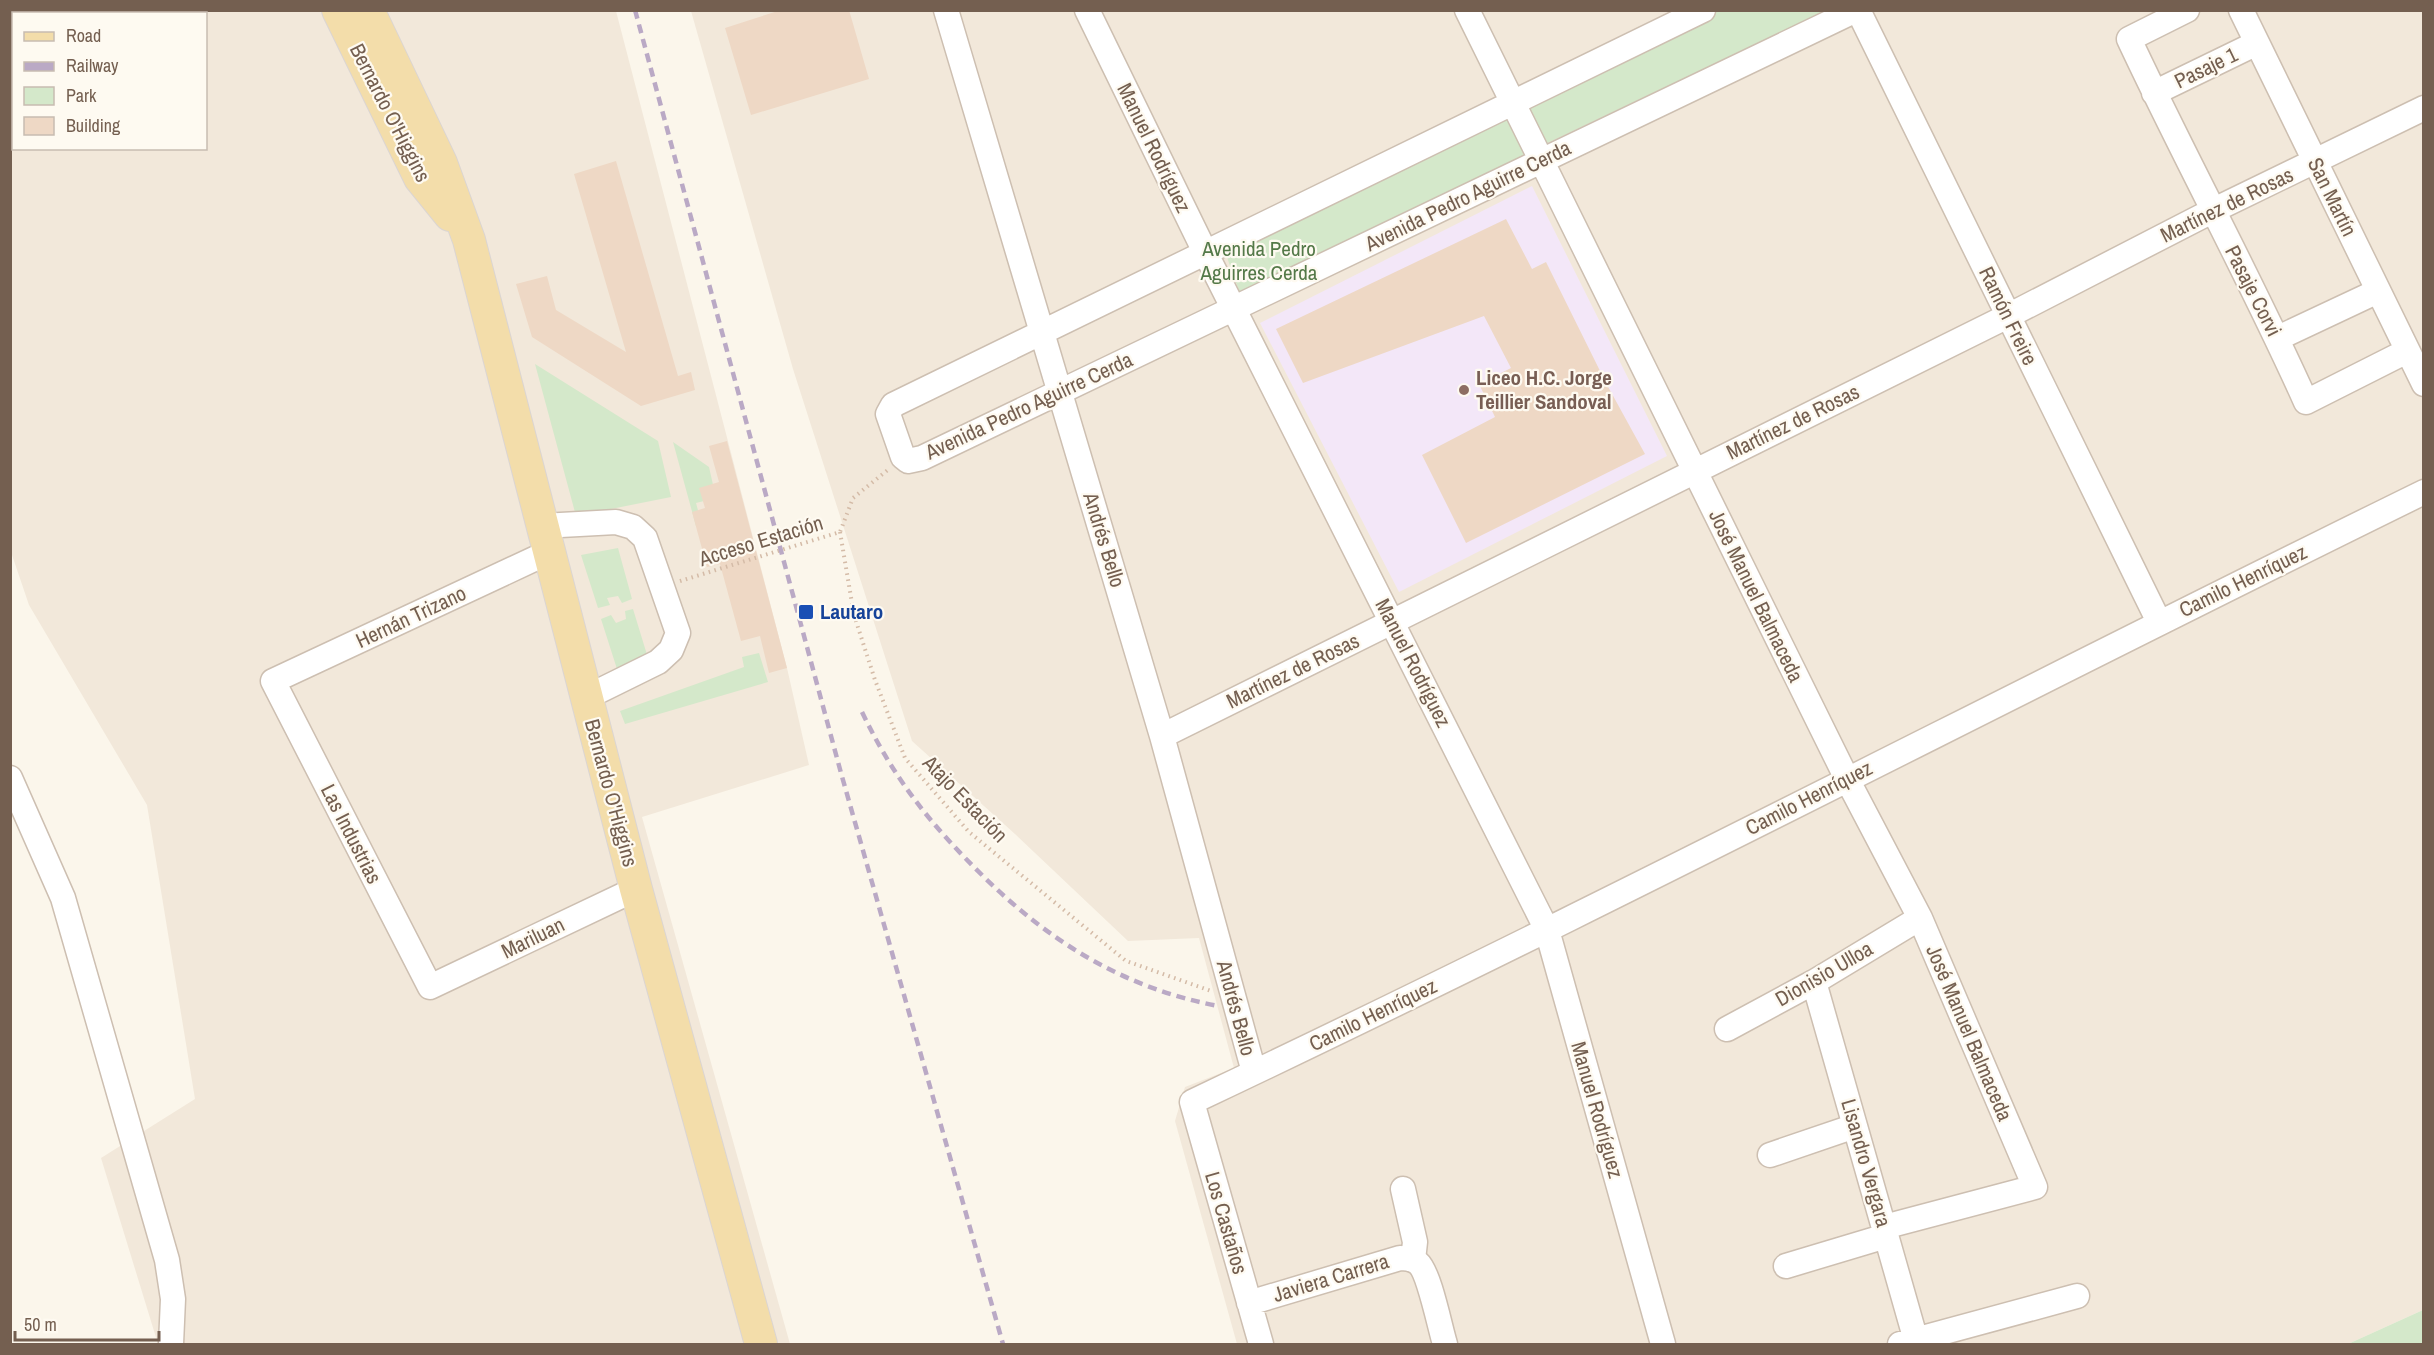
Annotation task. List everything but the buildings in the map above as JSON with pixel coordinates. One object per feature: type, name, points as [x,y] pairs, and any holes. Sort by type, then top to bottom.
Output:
[{"type":"main road","name":"Bernardo O'Higgins","points":[[338,10],[420,178],[469,240]]},
{"type":"main road","name":"Bernardo O'Higgins","points":[[368,10],[441,163],[469,240],[636,889],[761,1344]]},
{"type":"street","name":"Andrés Bello","points":[[946,10],[1162,736],[1254,1072]]},
{"type":"street","name":"Manuel Rodríguez","points":[[1087,10],[1205,252],[1547,930],[1663,1344]]},
{"type":"street","name":"José Manuel Balmaceda","points":[[1467,10],[1847,779],[1920,918],[2035,1187],[1885,1232]]},
{"type":"street","name":"Avenida Pedro Aguirre Cerda","points":[[1703,10],[893,405],[888,414],[903,457],[908,461],[922,458],[1857,10]]},
{"type":"street","name":"Ramón Freire","points":[[1857,10],[2159,622]]},
{"type":"street","name":"Pasaje Corvi","points":[[2187,10],[2129,39],[2212,211],[2278,338],[2306,402],[2408,351]]},
{"type":"street","name":"San Martín","points":[[2241,10],[2424,384]]},
{"type":"street","name":"Pasaje 1","points":[[2154,93],[2257,43]]},
{"type":"street","name":"Martínez de Rosas","points":[[1162,736],[2008,316],[2212,211],[2424,108]]},
{"type":"street","points":[[2278,338],[2378,291]]},
{"type":"street","name":"Camilo Henríquez","points":[[1192,1102],[1547,930],[2159,622],[2424,492]]},
{"type":"street","points":[[546,539],[616,522],[633,527],[645,538],[678,633],[671,650],[658,662],[586,697]]},
{"type":"street","name":"Hernán Trizano","points":[[273,681],[546,539]]},
{"type":"street","name":"Las Industrias","points":[[273,681],[430,987]]},
{"type":"street","points":[[10,778],[63,898],[167,1260],[172,1299],[171,1344]]},
{"type":"street","name":"Mariluan","points":[[430,987],[636,889]]},
{"type":"street","name":"Dionisio Ulloa","points":[[1726,1029],[1814,982],[1920,918]]},
{"type":"street","name":"Lisandro Vergara","points":[[1814,982],[1885,1232],[1911,1343]]},
{"type":"street","name":"Los Castaños","points":[[1192,1102],[1261,1344]]},
{"type":"street","points":[[1770,1155],[1855,1126]]},
{"type":"street","name":"Javiera Carrera","points":[[1403,1189],[1414,1242],[1413,1260]]},
{"type":"street","points":[[1786,1266],[1885,1232]]},
{"type":"street","name":"Javiera Carrera","points":[[1249,1303],[1400,1258],[1413,1260],[1418,1263],[1425,1274],[1445,1344]]},
{"type":"street","points":[[1911,1343],[2077,1296]]},
{"type":"path","name":"Acceso Estación","points":[[663,587],[840,532],[853,498],[903,457]]},
{"type":"path","name":"Atajo Estación","points":[[840,532],[854,615],[875,680],[905,758],[969,832],[1126,961],[1234,999]]},
{"type":"shaded area","points":[[10,11],[616,11],[787,668],[809,765],[642,817],[790,1344],[158,1344],[101,1158],[195,1099],[147,805],[29,605],[11,552]]},
{"type":"shaded area","points":[[691,11],[2423,11],[2423,1310],[2348,1344],[1237,1344],[1175,1121],[1185,1087],[1234,1068],[1199,938],[1128,941],[912,741],[793,369]]},
{"type":"shaded area","name":"Liceo H.C. Jorge Teillier Sandoval","points":[[1532,186],[1667,456],[1399,592],[1260,323]]},
{"type":"green space","name":"Avenida Pedro Aguirres Cerda","points":[[1715,11],[1826,11],[1539,147],[1242,299],[1224,249]]},
{"type":"green space","points":[[535,364],[658,441],[671,497],[576,516]]},
{"type":"green space","points":[[673,442],[709,467],[716,498],[696,503],[702,525],[696,526]]},
{"type":"green space","points":[[618,548],[632,599],[622,603],[618,596],[607,598],[610,605],[598,608],[581,555]]},
{"type":"green space","points":[[633,609],[648,658],[617,669],[601,619],[611,615],[616,623],[626,619],[625,611]]},
{"type":"green space","points":[[759,653],[768,682],[625,724],[620,711],[744,667],[742,657]]},
{"type":"green space","points":[[2423,1310],[2423,1344],[2348,1344]]},
{"type":"railway","points":[[635,10],[841,773],[1003,1344]]},
{"type":"railway","points":[[862,712],[888,760],[916,802],[948,840],[986,879],[1037,924],[1064,943],[1121,975],[1152,988],[1218,1006]]},
{"type":"place","name":"Liceo H.C. Jorge Teillier Sandoval","points":[[1464,390]]},
{"type":"place","name":"Lautaro","points":[[806,612]]}]
